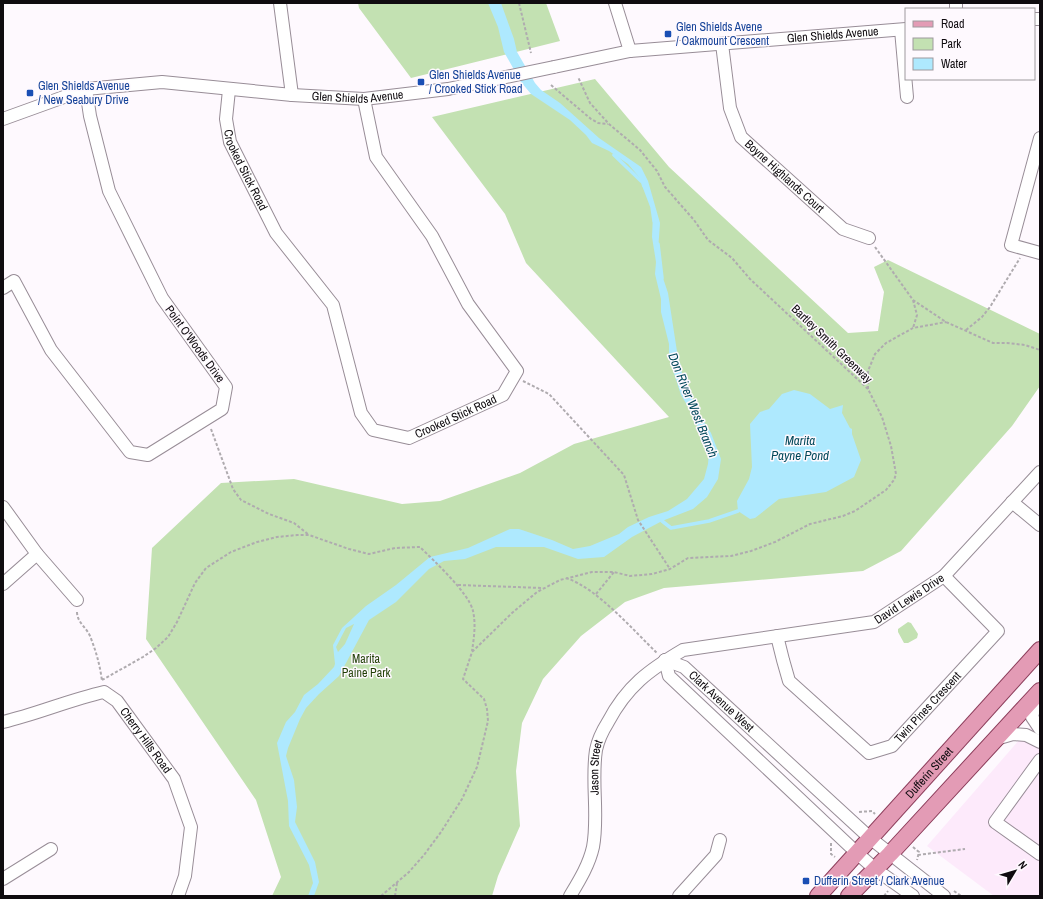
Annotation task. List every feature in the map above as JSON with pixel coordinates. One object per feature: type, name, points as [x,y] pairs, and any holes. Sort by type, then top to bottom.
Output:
[{"type":"main road","name":"Dufferin Street","points":[[818,896],[1040,650]]},
{"type":"main road","points":[[849,896],[890,854],[1039,692]]},
{"type":"street","points":[[280,3],[292,95]]},
{"type":"street","points":[[615,3],[630,51]]},
{"type":"street","points":[[903,30],[905,64]]},
{"type":"street","name":"Glen Shields Avenue","points":[[3,119],[86,88],[162,82],[229,90],[364,99],[448,89],[630,51],[903,30]]},
{"type":"street","name":"Boyne Highlands Court","points":[[722,44],[730,108],[741,138],[843,230],[869,238]]},
{"type":"street","points":[[906,80],[907,97]]},
{"type":"street","name":"Point O'Woods Drive","points":[[3,288],[14,281],[51,350],[130,452],[148,455],[222,409],[226,387],[162,298],[109,191],[90,116],[86,88]]},
{"type":"street","name":"Crooked Stick Road","points":[[229,90],[226,118],[230,142],[276,233],[332,305],[361,413],[373,430],[409,438],[503,395],[515,376]]},
{"type":"street","points":[[364,99],[376,157],[432,236],[468,304],[517,371],[515,376]]},
{"type":"street","points":[[1040,138],[1010,245],[1040,253]]},
{"type":"street","name":"David Lewis Drive","points":[[665,660],[683,650],[874,622],[944,576],[1040,472]]},
{"type":"street","points":[[1012,502],[1040,525]]},
{"type":"street","points":[[3,507],[37,554],[77,600]]},
{"type":"street","points":[[3,584],[37,554]]},
{"type":"street","name":"Twin Pines Crescent","points":[[777,636],[789,681],[868,753],[892,746],[998,631],[944,576]]},
{"type":"street","name":"Clark Avenue West","points":[[665,660],[684,667],[870,838],[944,896]]},
{"type":"street","name":"Clark Avenue West","points":[[665,660],[669,676],[857,853],[875,869],[913,896]]},
{"type":"street","name":"Jason Street","points":[[570,896],[586,866],[592,847],[595,819],[594,768],[596,748],[617,704],[634,684],[665,660]]},
{"type":"street","points":[[3,722],[85,696],[104,692]]},
{"type":"street","name":"Cherry Hills Road","points":[[104,692],[117,701],[174,779],[191,827],[185,876],[178,896]]},
{"type":"street","points":[[1039,692],[1032,717],[1040,729]]},
{"type":"street","points":[[996,739],[1013,734],[1026,734],[1040,742]]},
{"type":"street","points":[[1040,760],[995,822],[1040,854]]},
{"type":"street","points":[[679,896],[716,855],[720,840]]},
{"type":"street","points":[[3,879],[51,849]]},
{"type":"path","points":[[519,3],[532,53]]},
{"type":"path","name":"Bartley Smith Greenway","points":[[381,896],[409,872],[424,855],[462,799],[477,767],[488,721],[488,708],[484,698],[463,679],[472,652],[512,613],[544,588],[565,578],[592,572],[614,572],[630,576],[652,574],[670,569],[688,558],[730,556],[751,551],[775,542],[810,524],[843,516],[855,511],[886,490],[894,480],[896,474],[891,446],[882,417],[868,389],[750,279],[732,258],[708,240],[694,220],[664,187],[657,171],[640,150],[609,124],[590,103],[578,77]]},
{"type":"path","name":"Bartley Smith Greenway","points":[[551,84],[591,120],[598,123],[609,124]]},
{"type":"path","points":[[869,238],[913,300],[917,315],[913,328]]},
{"type":"path","points":[[966,330],[982,317],[990,307],[1026,249]]},
{"type":"path","points":[[913,300],[946,322],[993,343],[1024,345],[1040,350]]},
{"type":"path","points":[[868,389],[868,371],[875,354],[886,343],[913,328],[946,322]]},
{"type":"path","points":[[515,376],[549,394],[624,475],[638,520],[670,569]]},
{"type":"path","points":[[207,419],[233,488],[241,500],[269,514],[294,523],[309,535],[349,549],[369,554],[395,548],[420,547],[465,594],[473,610],[475,633],[472,652]]},
{"type":"path","points":[[102,680],[143,657],[168,637],[195,583],[206,568],[231,552],[256,542],[277,537],[309,535]]},
{"type":"path","points":[[596,594],[614,572]]},
{"type":"path","points":[[565,578],[575,581],[596,594],[652,649]]},
{"type":"path","points":[[457,585],[544,588]]},
{"type":"path","points":[[77,600],[77,617],[89,634],[99,661],[104,692]]},
{"type":"path","points":[[859,811],[872,811]]},
{"type":"path","points":[[831,842],[831,854]]},
{"type":"path","points":[[917,859],[918,854],[966,849]]},
{"type":"path","points":[[395,896],[397,882]]},
{"type":"shaded area","points":[[1040,716],[1040,896],[994,896],[927,846]]},
{"type":"green space","points":[[358,3],[546,3],[560,41],[411,78],[359,8]]},
{"type":"green space","name":"Marita Paine Park","points":[[595,79],[669,167],[848,333],[878,331],[884,292],[874,267],[888,260],[1040,334],[1040,386],[1012,426],[901,551],[863,571],[664,588],[625,602],[581,636],[543,679],[522,723],[516,771],[520,826],[498,876],[492,896],[272,896],[281,877],[256,800],[146,639],[152,548],[221,483],[294,479],[402,504],[440,501],[520,473],[574,444],[669,417],[526,263],[505,214],[432,117]]},
{"type":"green space","points":[[908,622],[911,623],[918,634],[917,638],[908,643],[904,643],[898,629]]},
{"type":"water","points":[[488,3],[501,3],[517,52],[535,83],[541,90],[560,103],[599,138],[641,167],[648,181],[660,223],[658,251],[660,269],[668,293],[678,358],[682,375],[700,415],[711,433],[721,459],[718,479],[707,497],[693,509],[662,521],[632,537],[604,557],[578,559],[544,547],[496,547],[465,559],[444,561],[429,569],[396,602],[369,620],[339,676],[306,708],[300,719],[286,756],[294,780],[297,807],[295,822],[315,862],[319,882],[314,896],[308,896],[313,883],[309,865],[289,826],[288,801],[277,743],[286,722],[295,712],[304,695],[318,684],[334,667],[333,645],[342,628],[366,606],[396,585],[430,557],[468,548],[510,529],[519,529],[573,549],[590,546],[619,534],[628,527],[649,517],[668,511],[687,499],[704,479],[708,464],[709,452],[690,410],[681,395],[669,358],[669,344],[661,312],[661,299],[655,274],[656,262],[652,237],[653,214],[646,192],[639,177],[628,164],[609,151],[592,143],[570,120],[531,94],[521,82],[504,52],[498,27]],"holes":[[[354,624],[345,644],[338,652],[336,647],[346,628]]]},
{"type":"water","name":"Marita Payne Pond","points":[[794,390],[810,394],[830,409],[843,405],[842,413],[852,429],[852,434],[861,460],[854,477],[826,492],[779,499],[755,518],[750,519],[738,511],[737,501],[749,479],[752,467],[750,424],[760,412],[769,409],[782,394]]},
{"type":"waterway","name":"Don River West Branch","points":[[614,155],[641,181]]},
{"type":"waterway","name":"Don River West Branch","points":[[644,186],[652,207],[654,221]]},
{"type":"waterway","name":"Don River West Branch","points":[[658,244],[662,278]]},
{"type":"waterway","points":[[662,521],[671,528],[709,521],[738,511]]},
{"type":"place","name":"Glen Shields Avene / Oakmount Crescent","points":[[668,34]]},
{"type":"place","name":"Glen Shields Avenue / Crooked Stick Road","points":[[421,82]]},
{"type":"place","name":"Glen Shields Avenue / New Seabury Drive","points":[[30,93]]},
{"type":"place","name":"Dufferin Street / Clark Avenue","points":[[806,881]]}]
